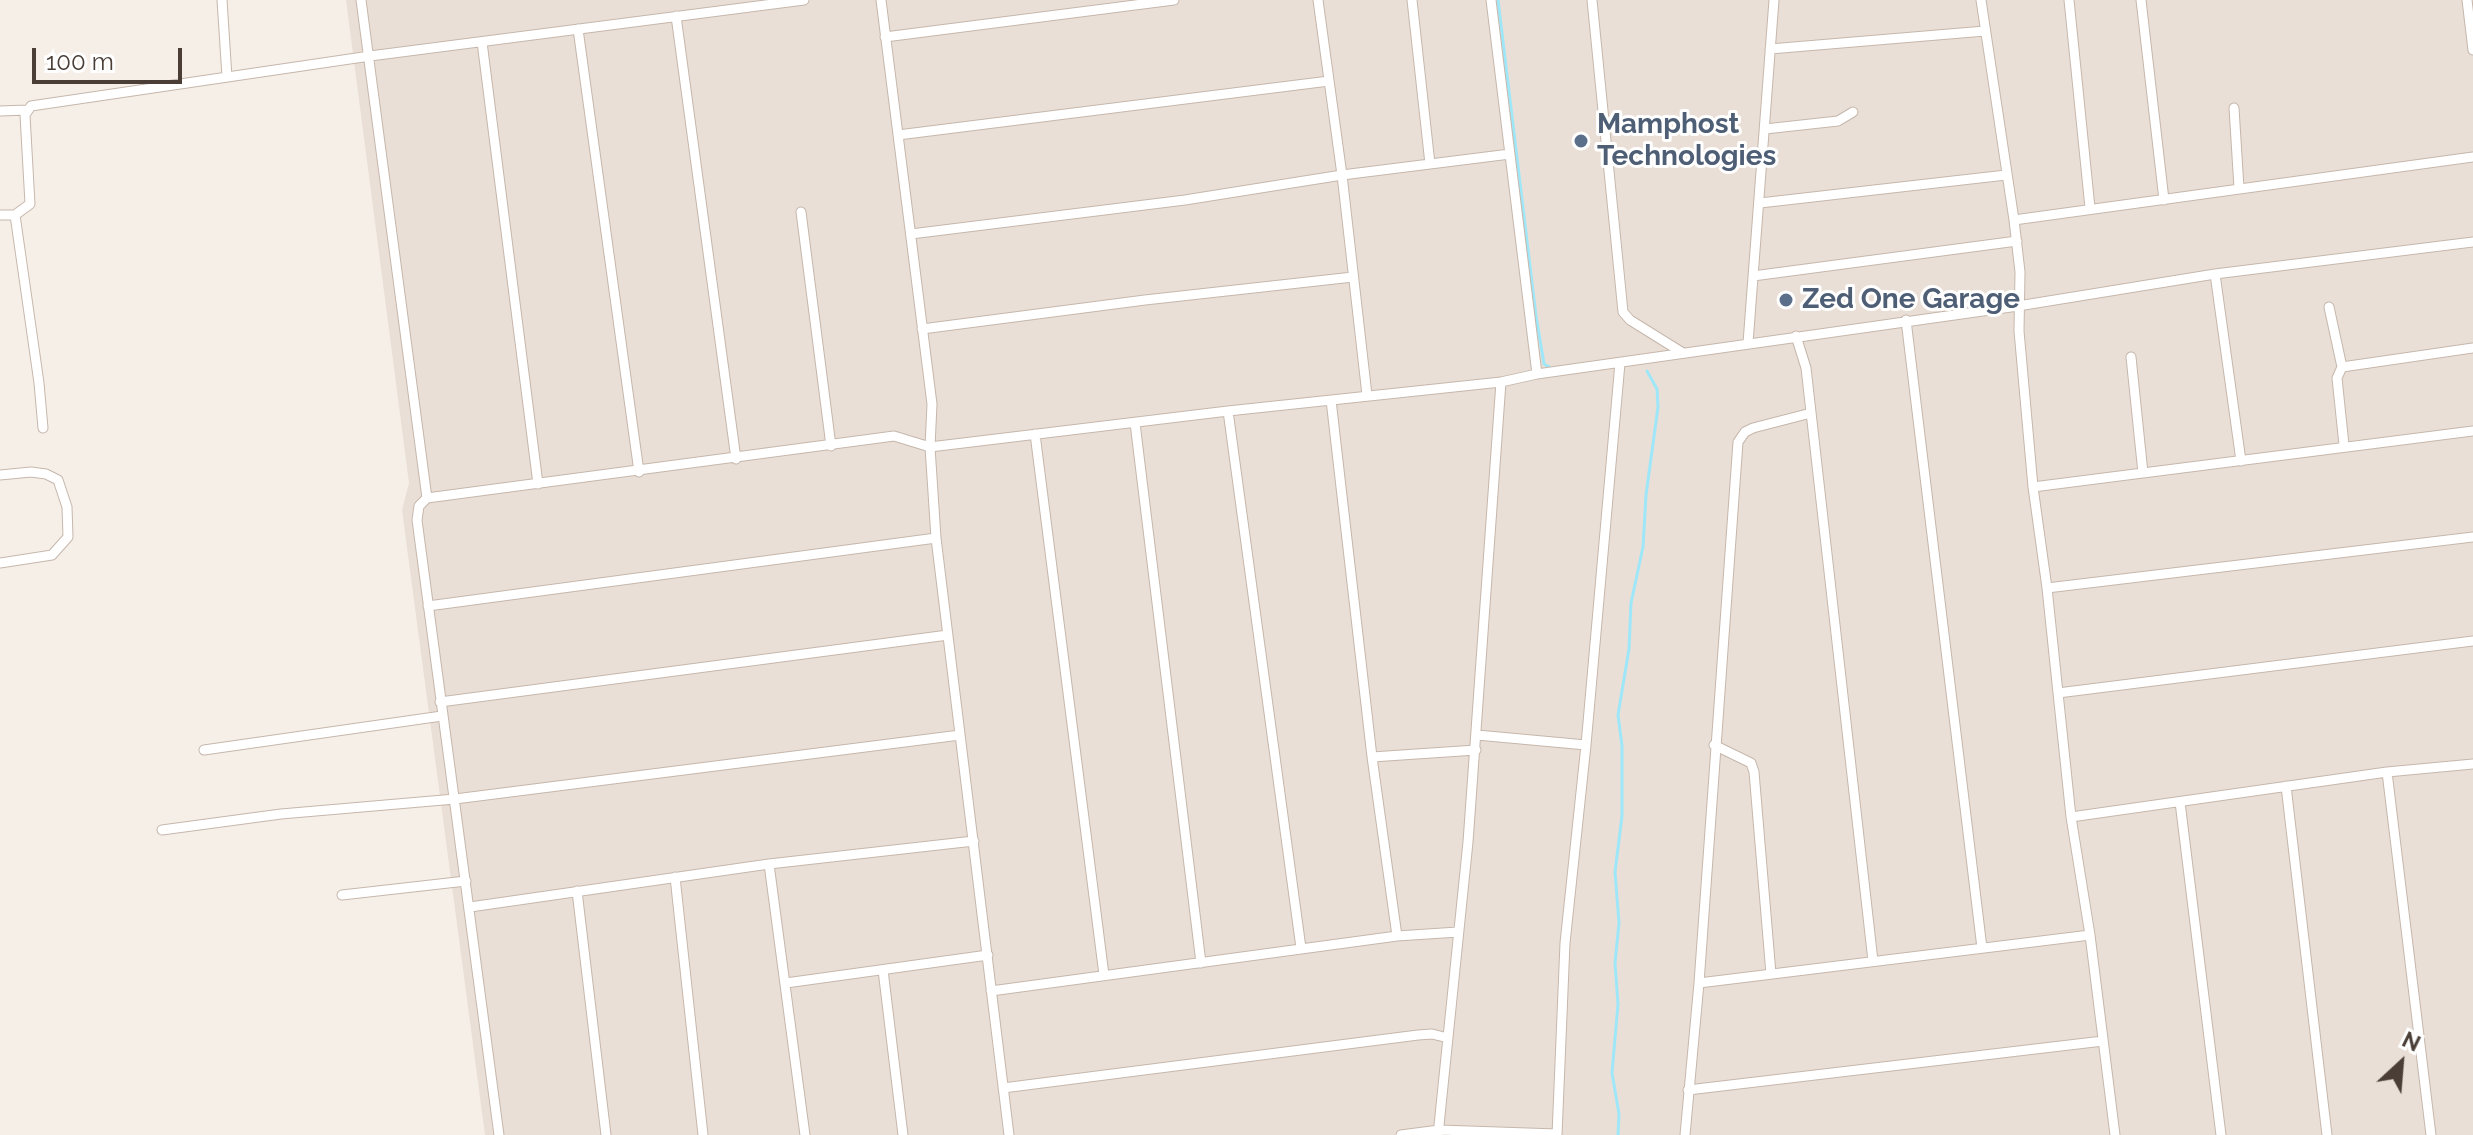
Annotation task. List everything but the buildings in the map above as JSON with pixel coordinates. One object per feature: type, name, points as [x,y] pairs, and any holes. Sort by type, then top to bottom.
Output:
[{"type":"street","points":[[222,0],[227,77]]},
{"type":"street","points":[[361,0],[427,498]]},
{"type":"street","points":[[0,111],[27,110],[31,106],[370,56],[804,0]]},
{"type":"street","points":[[881,0],[932,404],[930,447],[936,538],[1009,1135]]},
{"type":"street","points":[[885,37],[1174,0]]},
{"type":"street","points":[[1318,0],[1367,395]]},
{"type":"street","points":[[1412,0],[1430,164]]},
{"type":"street","points":[[1491,0],[1537,374]]},
{"type":"street","points":[[1592,0],[1623,312],[1630,320],[1683,353]]},
{"type":"street","points":[[1748,343],[1774,0]]},
{"type":"street","points":[[1981,0],[2017,241],[2020,272],[2018,306],[2033,487],[2071,817],[2090,935],[2115,1135]]},
{"type":"street","points":[[2069,0],[2090,208]]},
{"type":"street","points":[[2141,0],[2164,200]]},
{"type":"street","points":[[2467,0],[2473,50]]},
{"type":"street","points":[[676,16],[736,459]]},
{"type":"street","points":[[578,29],[639,472]]},
{"type":"street","points":[[1770,49],[1985,31]]},
{"type":"street","points":[[482,42],[538,484]]},
{"type":"street","points":[[898,135],[1329,81]]},
{"type":"street","points":[[2234,108],[2239,188]]},
{"type":"street","points":[[0,215],[15,215],[30,204],[27,110]]},
{"type":"street","points":[[1765,129],[1838,121],[1853,112]]},
{"type":"street","points":[[911,234],[1185,200],[1342,175],[1510,154]]},
{"type":"street","points":[[2014,220],[2473,157]]},
{"type":"street","points":[[1760,203],[2006,175]]},
{"type":"street","points":[[801,212],[831,446]]},
{"type":"street","points":[[15,215],[43,428]]},
{"type":"street","points":[[1753,276],[2017,241]]},
{"type":"street","points":[[499,1135],[417,520],[419,506],[427,498],[894,436],[930,447],[1501,382],[1537,374],[2018,306],[2215,274],[2473,242]]},
{"type":"street","points":[[2215,274],[2241,461]]},
{"type":"street","points":[[922,329],[1353,277]]},
{"type":"street","points":[[2329,307],[2342,367],[2337,378],[2344,445]]},
{"type":"street","points":[[1906,320],[1982,948]]},
{"type":"street","points":[[1796,336],[1806,368],[1873,961]]},
{"type":"street","points":[[2342,367],[2473,348]]},
{"type":"street","points":[[2131,357],[2143,473]]},
{"type":"street","points":[[1401,1135],[1438,1132],[1557,1135],[1565,943],[1620,363]]},
{"type":"street","points":[[1438,1132],[1476,750],[1501,382]]},
{"type":"street","points":[[1331,400],[1372,757],[1397,936]]},
{"type":"street","points":[[1228,411],[1301,948]]},
{"type":"street","points":[[1685,1135],[1738,442],[1745,432],[1753,428],[1811,413]]},
{"type":"street","points":[[1135,423],[1201,963]]},
{"type":"street","points":[[2033,487],[2473,431]]},
{"type":"street","points":[[1035,434],[1104,975]]},
{"type":"street","points":[[0,475],[31,472],[58,480],[67,507],[68,537],[52,555],[0,563]]},
{"type":"street","points":[[2047,588],[2473,537]]},
{"type":"street","points":[[428,606],[936,538]]},
{"type":"street","points":[[440,702],[948,635]]},
{"type":"street","points":[[2058,693],[2473,641]]},
{"type":"street","points":[[204,750],[442,716]]},
{"type":"street","points":[[162,830],[281,814],[455,799],[960,735]]},
{"type":"street","points":[[1477,735],[1586,745]]},
{"type":"street","points":[[1714,745],[1751,763],[1754,772],[1771,974]]},
{"type":"street","points":[[1372,757],[1476,750]]},
{"type":"street","points":[[2071,817],[2387,772],[2473,764]]},
{"type":"street","points":[[2387,772],[2431,1135]]},
{"type":"street","points":[[2286,786],[2327,1135]]},
{"type":"street","points":[[2180,802],[2221,1135]]},
{"type":"street","points":[[470,907],[769,864],[974,841]]},
{"type":"street","points":[[769,864],[805,1135]]},
{"type":"street","points":[[675,877],[703,1135]]},
{"type":"street","points":[[342,895],[466,881]]},
{"type":"street","points":[[577,891],[606,1135]]},
{"type":"street","points":[[991,991],[1301,948],[1458,932]]},
{"type":"street","points":[[1699,983],[2090,935]]},
{"type":"street","points":[[786,983],[988,955]]},
{"type":"street","points":[[883,970],[903,1135]]},
{"type":"street","points":[[1003,1088],[1418,1035],[1448,1038]]},
{"type":"street","points":[[1688,1090],[2103,1041]]},
{"type":"shaded area","points":[[346,0],[2473,0],[2473,1135],[485,1135],[402,510],[409,483]]},
{"type":"waterway","points":[[1498,0],[1536,316],[1544,364],[1551,368]]},
{"type":"waterway","points":[[1618,1135],[1619,1114],[1612,1073],[1618,1004],[1615,963],[1619,923],[1615,872],[1622,816],[1622,746],[1618,715],[1629,649],[1631,603],[1643,547],[1646,495],[1658,407],[1657,389],[1647,371]]},
{"type":"place","name":"Mamphost Technologies","points":[[1581,141]]},
{"type":"place","name":"Zed One Garage","points":[[1786,300]]}]
